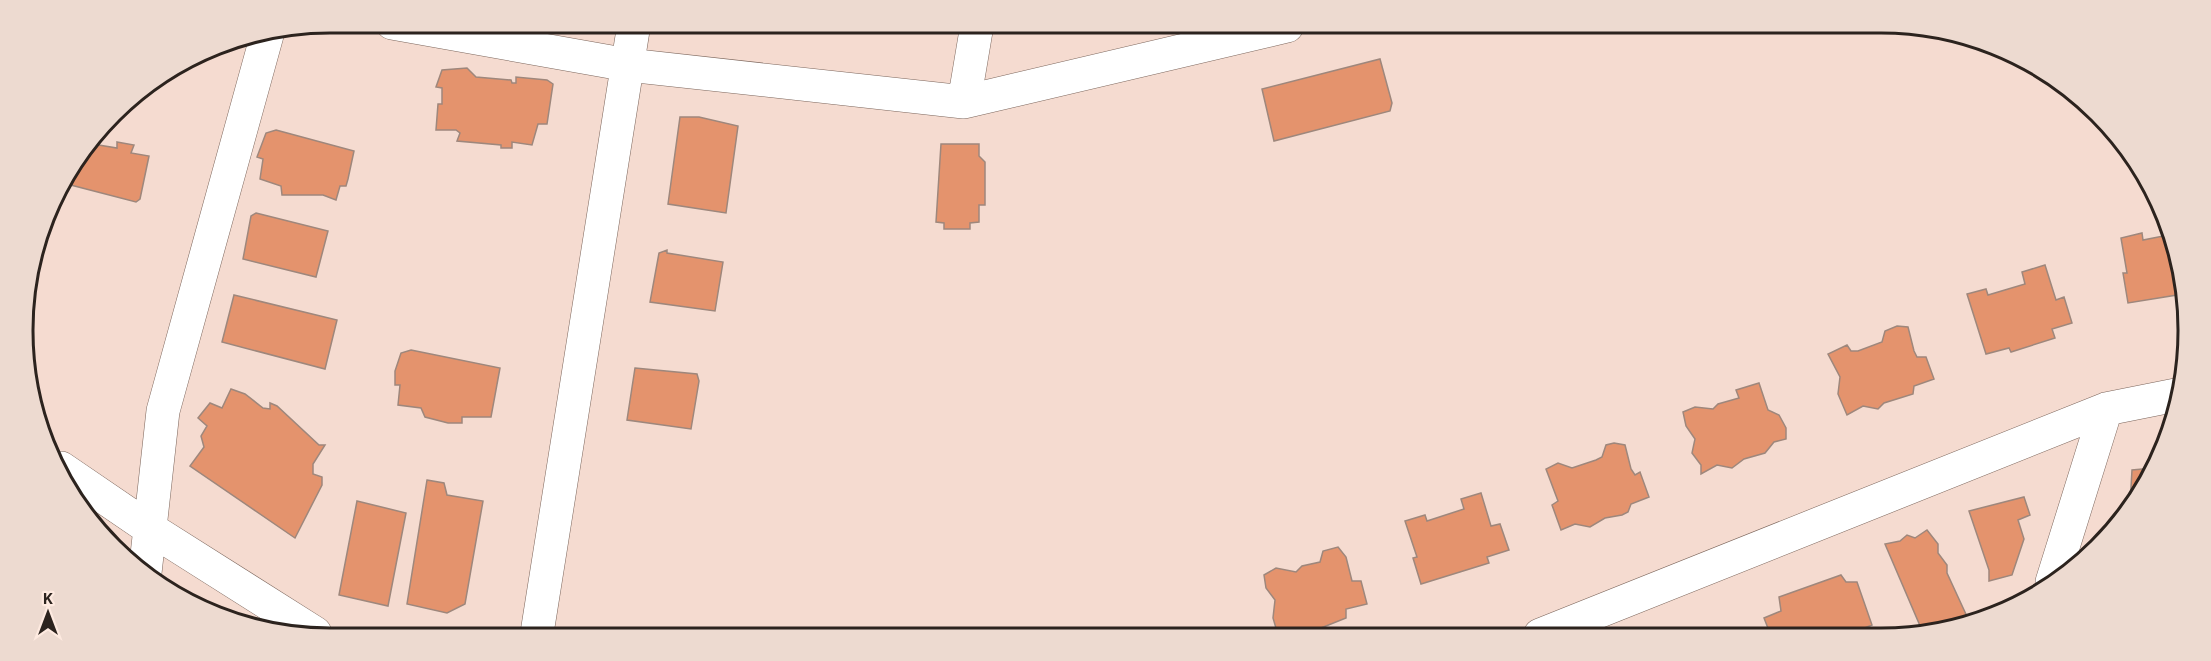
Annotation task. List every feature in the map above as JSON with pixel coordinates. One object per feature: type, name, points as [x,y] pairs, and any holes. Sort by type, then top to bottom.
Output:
[{"type":"street","points":[[449,33],[628,65],[964,102],[1257,33]]},
{"type":"street","points":[[538,628],[633,33]]},
{"type":"street","points":[[964,102],[976,33]]},
{"type":"street","points":[[146,564],[163,411],[265,40]]},
{"type":"street","points":[[1558,628],[2106,409],[2170,396]]},
{"type":"street","points":[[2055,572],[2106,409]]},
{"type":"street","points":[[71,475],[149,528],[304,626]]},
{"type":"building","points":[[1380,59],[1392,103],[1390,111],[1274,141],[1262,89]]},
{"type":"building","points":[[467,68],[476,77],[511,80],[512,83],[516,83],[516,77],[547,80],[553,84],[547,124],[538,124],[532,145],[512,142],[512,148],[501,148],[501,145],[457,141],[460,133],[456,130],[436,130],[438,104],[442,104],[442,88],[436,87],[442,70]]},
{"type":"building","points":[[680,117],[699,117],[738,126],[726,213],[668,204]]},
{"type":"building","points":[[276,130],[354,151],[346,186],[340,186],[336,200],[323,195],[282,195],[281,186],[260,179],[263,159],[257,157],[266,133]]},
{"type":"building","points":[[117,142],[134,145],[131,153],[149,156],[140,199],[136,202],[71,185],[98,145],[117,148]]},
{"type":"building","points":[[941,144],[979,144],[979,156],[985,162],[985,205],[979,205],[979,222],[970,223],[970,229],[944,229],[944,223],[936,222]]},
{"type":"building","points":[[256,213],[328,231],[316,277],[243,259],[251,216]]},
{"type":"building","points":[[2142,233],[2143,240],[2162,236],[2175,295],[2128,303],[2123,273],[2127,273],[2121,238]]},
{"type":"building","points":[[667,250],[667,253],[723,262],[715,311],[650,302],[659,253]]},
{"type":"building","points":[[2045,265],[2056,300],[2064,297],[2072,323],[2052,329],[2055,338],[2011,352],[2009,348],[1986,354],[1967,294],[1986,289],[1988,295],[2025,284],[2022,272]]},
{"type":"building","points":[[234,295],[337,320],[325,369],[222,342]]},
{"type":"building","points":[[1897,326],[1908,327],[1917,357],[1926,357],[1934,379],[1914,386],[1913,394],[1884,403],[1878,409],[1863,406],[1847,415],[1838,394],[1840,377],[1828,354],[1847,345],[1851,351],[1858,351],[1882,342],[1885,331]]},
{"type":"building","points":[[411,350],[500,368],[491,417],[462,417],[462,423],[448,423],[425,417],[421,408],[398,405],[400,385],[395,385],[395,371],[401,353]]},
{"type":"building","points":[[635,368],[697,374],[699,381],[691,429],[627,420]]},
{"type":"building","points":[[1759,383],[1768,410],[1779,415],[1786,428],[1786,439],[1774,442],[1765,453],[1744,459],[1732,468],[1717,465],[1701,474],[1701,465],[1692,453],[1695,439],[1686,426],[1683,412],[1695,407],[1713,409],[1718,404],[1739,398],[1736,390]]},
{"type":"building","points":[[231,389],[245,394],[263,408],[270,409],[270,403],[277,406],[319,445],[325,445],[313,464],[313,474],[322,477],[322,485],[295,538],[190,466],[204,447],[201,436],[207,426],[198,418],[210,403],[222,408]]},
{"type":"building","points":[[1614,443],[1625,445],[1631,469],[1635,475],[1640,472],[1649,497],[1631,504],[1628,512],[1605,518],[1590,527],[1575,524],[1561,530],[1552,505],[1558,501],[1546,469],[1558,463],[1572,468],[1596,460],[1602,457],[1606,445]]},
{"type":"building","points":[[2143,469],[2131,491],[2132,470]]},
{"type":"building","points":[[427,480],[444,483],[447,495],[483,501],[465,604],[447,613],[407,604]]},
{"type":"building","points":[[1481,493],[1491,526],[1500,524],[1509,550],[1487,557],[1489,563],[1421,584],[1413,558],[1417,557],[1405,521],[1425,515],[1427,521],[1464,509],[1461,499]]},
{"type":"building","points":[[2024,497],[2030,515],[2018,520],[2024,539],[2012,575],[1989,581],[1989,570],[1969,511]]},
{"type":"building","points":[[357,501],[406,513],[388,606],[339,595]]},
{"type":"building","points":[[1927,530],[1938,544],[1938,553],[1947,565],[1947,573],[1966,615],[1920,625],[1885,544],[1900,541],[1907,535],[1915,538]]},
{"type":"building","points":[[1338,547],[1346,557],[1352,581],[1361,581],[1367,604],[1346,609],[1346,618],[1321,628],[1276,628],[1273,618],[1275,600],[1266,588],[1264,575],[1276,568],[1296,572],[1302,566],[1320,562],[1323,551]]},
{"type":"building","points":[[1841,575],[1846,582],[1857,582],[1872,625],[1865,628],[1768,628],[1764,618],[1781,611],[1779,597]]}]
